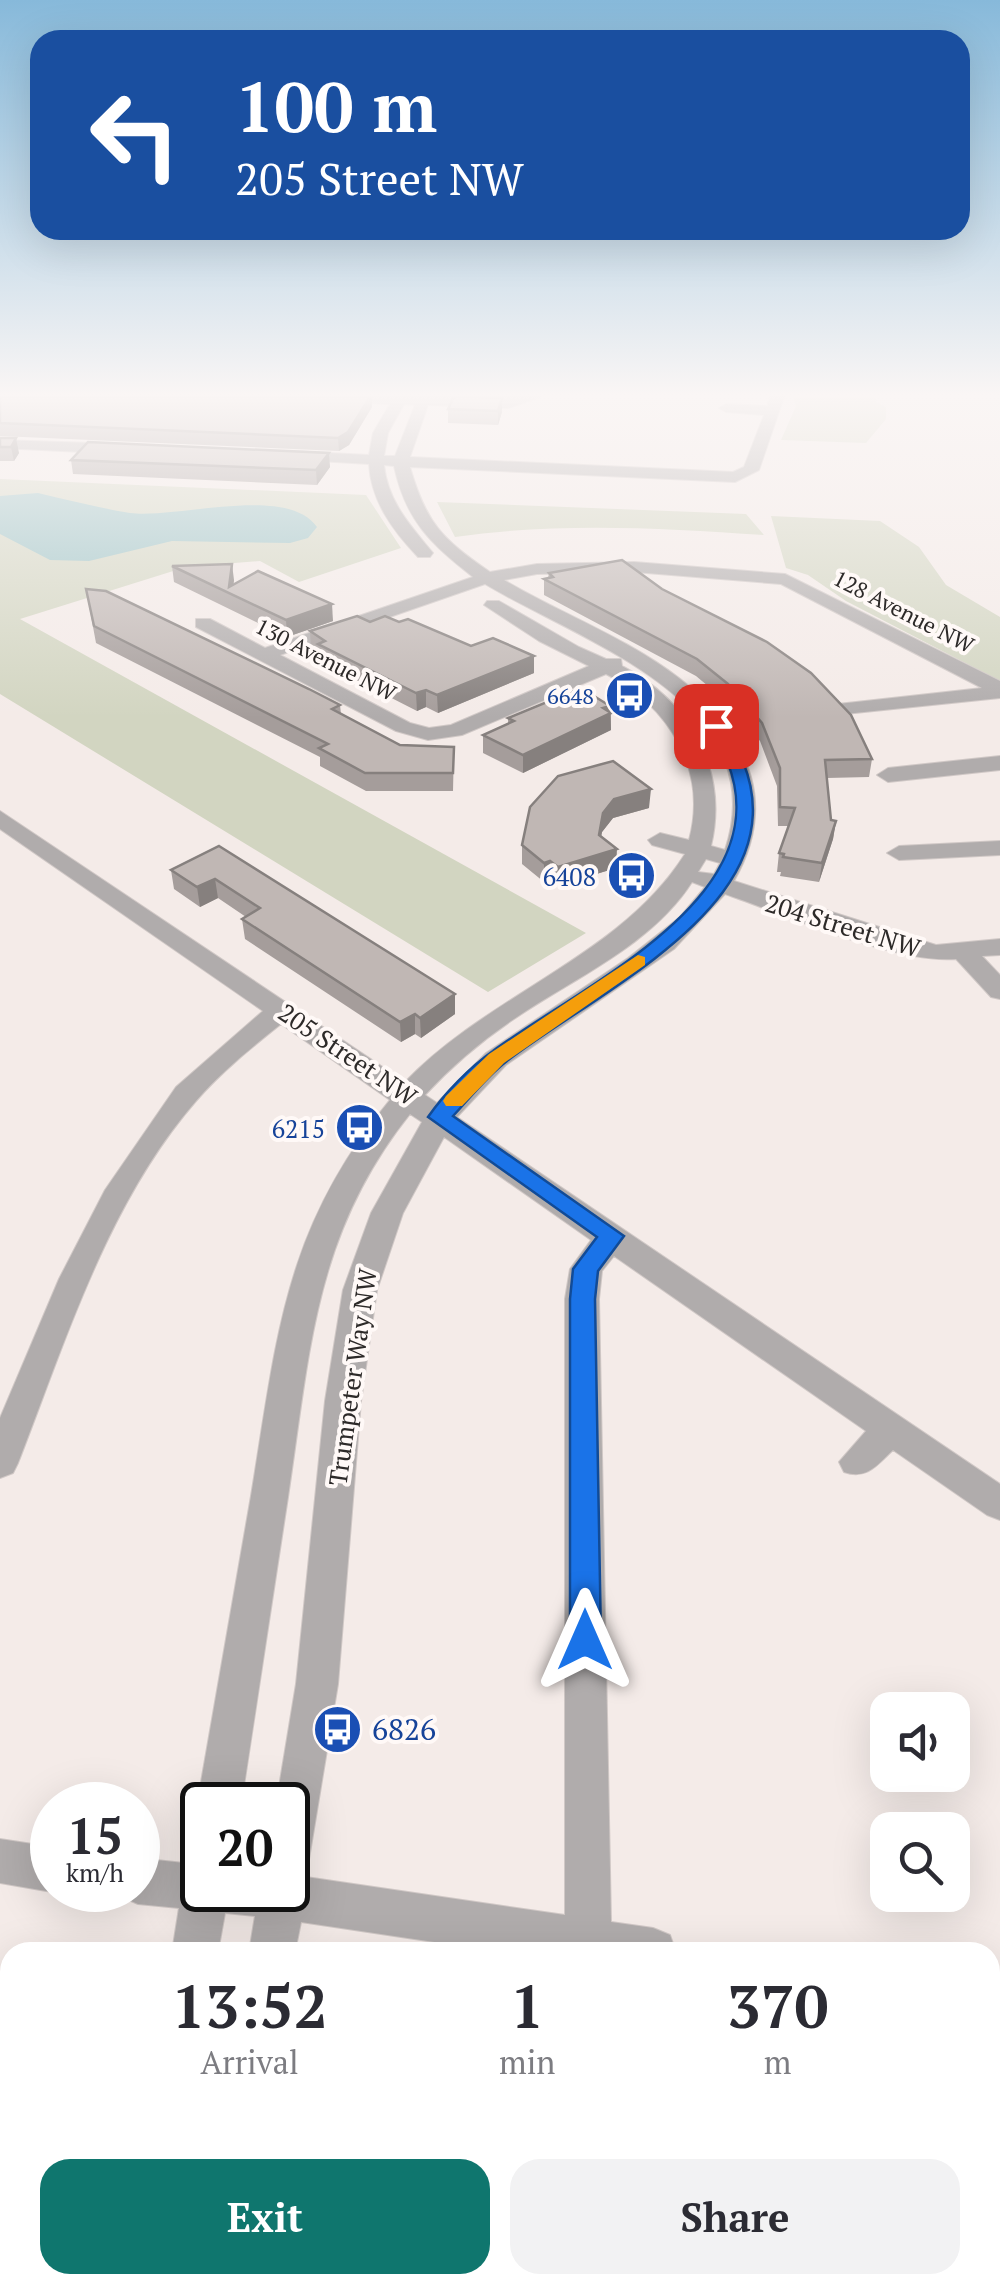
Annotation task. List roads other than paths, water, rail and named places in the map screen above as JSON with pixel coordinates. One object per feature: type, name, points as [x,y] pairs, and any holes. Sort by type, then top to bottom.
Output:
[{"type":"street","name":"Trumpeter Way NW","points":[[413,504],[422,526],[462,562],[473,581],[562,646],[633,680],[664,705],[694,747],[704,780],[707,816],[696,862]]},
{"type":"street","name":"128 Avenue NW","points":[[473,581],[537,568],[601,566],[785,578],[1000,691]]},
{"type":"street","name":"Trumpeter Way NW","points":[[301,1782],[317,1684],[343,1402],[360,1290],[387,1213],[440,1117],[496,1058],[677,932],[719,885],[742,844],[746,794],[728,743],[704,708],[635,656],[473,581]]},
{"type":"street","points":[[263,655],[473,581]]},
{"type":"street","name":"130 Avenue NW","points":[[202,623],[403,727],[428,734],[455,730],[604,667]]},
{"type":"street","points":[[604,667],[635,656]]},
{"type":"street","points":[[845,708],[1000,691]]},
{"type":"street","points":[[888,775],[1000,764]]},
{"type":"street","name":"205 Street NW","points":[[0,818],[1000,1504]]},
{"type":"street","points":[[660,840],[696,862],[735,860]]},
{"type":"street","points":[[900,854],[1000,848]]},
{"type":"street","points":[[223,1782],[302,1300],[335,1207],[362,1157],[407,1094],[477,1031],[619,938],[660,905],[696,862]]},
{"type":"street","name":"204 Street NW","points":[[696,862],[719,885],[910,947],[934,953],[1000,946]]},
{"type":"street","points":[[963,951],[1000,992]]},
{"type":"street","points":[[0,1464],[88,1246],[126,1177],[177,1104],[232,1049],[283,1009]]},
{"type":"street","points":[[310,1889],[588,1942],[582,1299],[586,1269],[612,1236]]},
{"type":"street","points":[[857,1462],[892,1429]]},
{"type":"street","points":[[0,1861],[30,1866]]},
{"type":"street","points":[[197,1942],[201,1912]]},
{"type":"street","name":"Trumpeter Way NW","points":[[274,1942],[279,1912]]},
{"type":"water","points":[[0,504],[86,504],[150,514],[257,505],[302,514],[317,527],[308,538],[290,543],[172,541],[89,561],[50,560],[0,534]]},
{"type":"place","name":"6648","points":[[629,695]]},
{"type":"place","name":"6408","points":[[631,876]]},
{"type":"place","name":"6215","points":[[360,1128]]},
{"type":"place","name":"6826","points":[[337,1729]]}]
